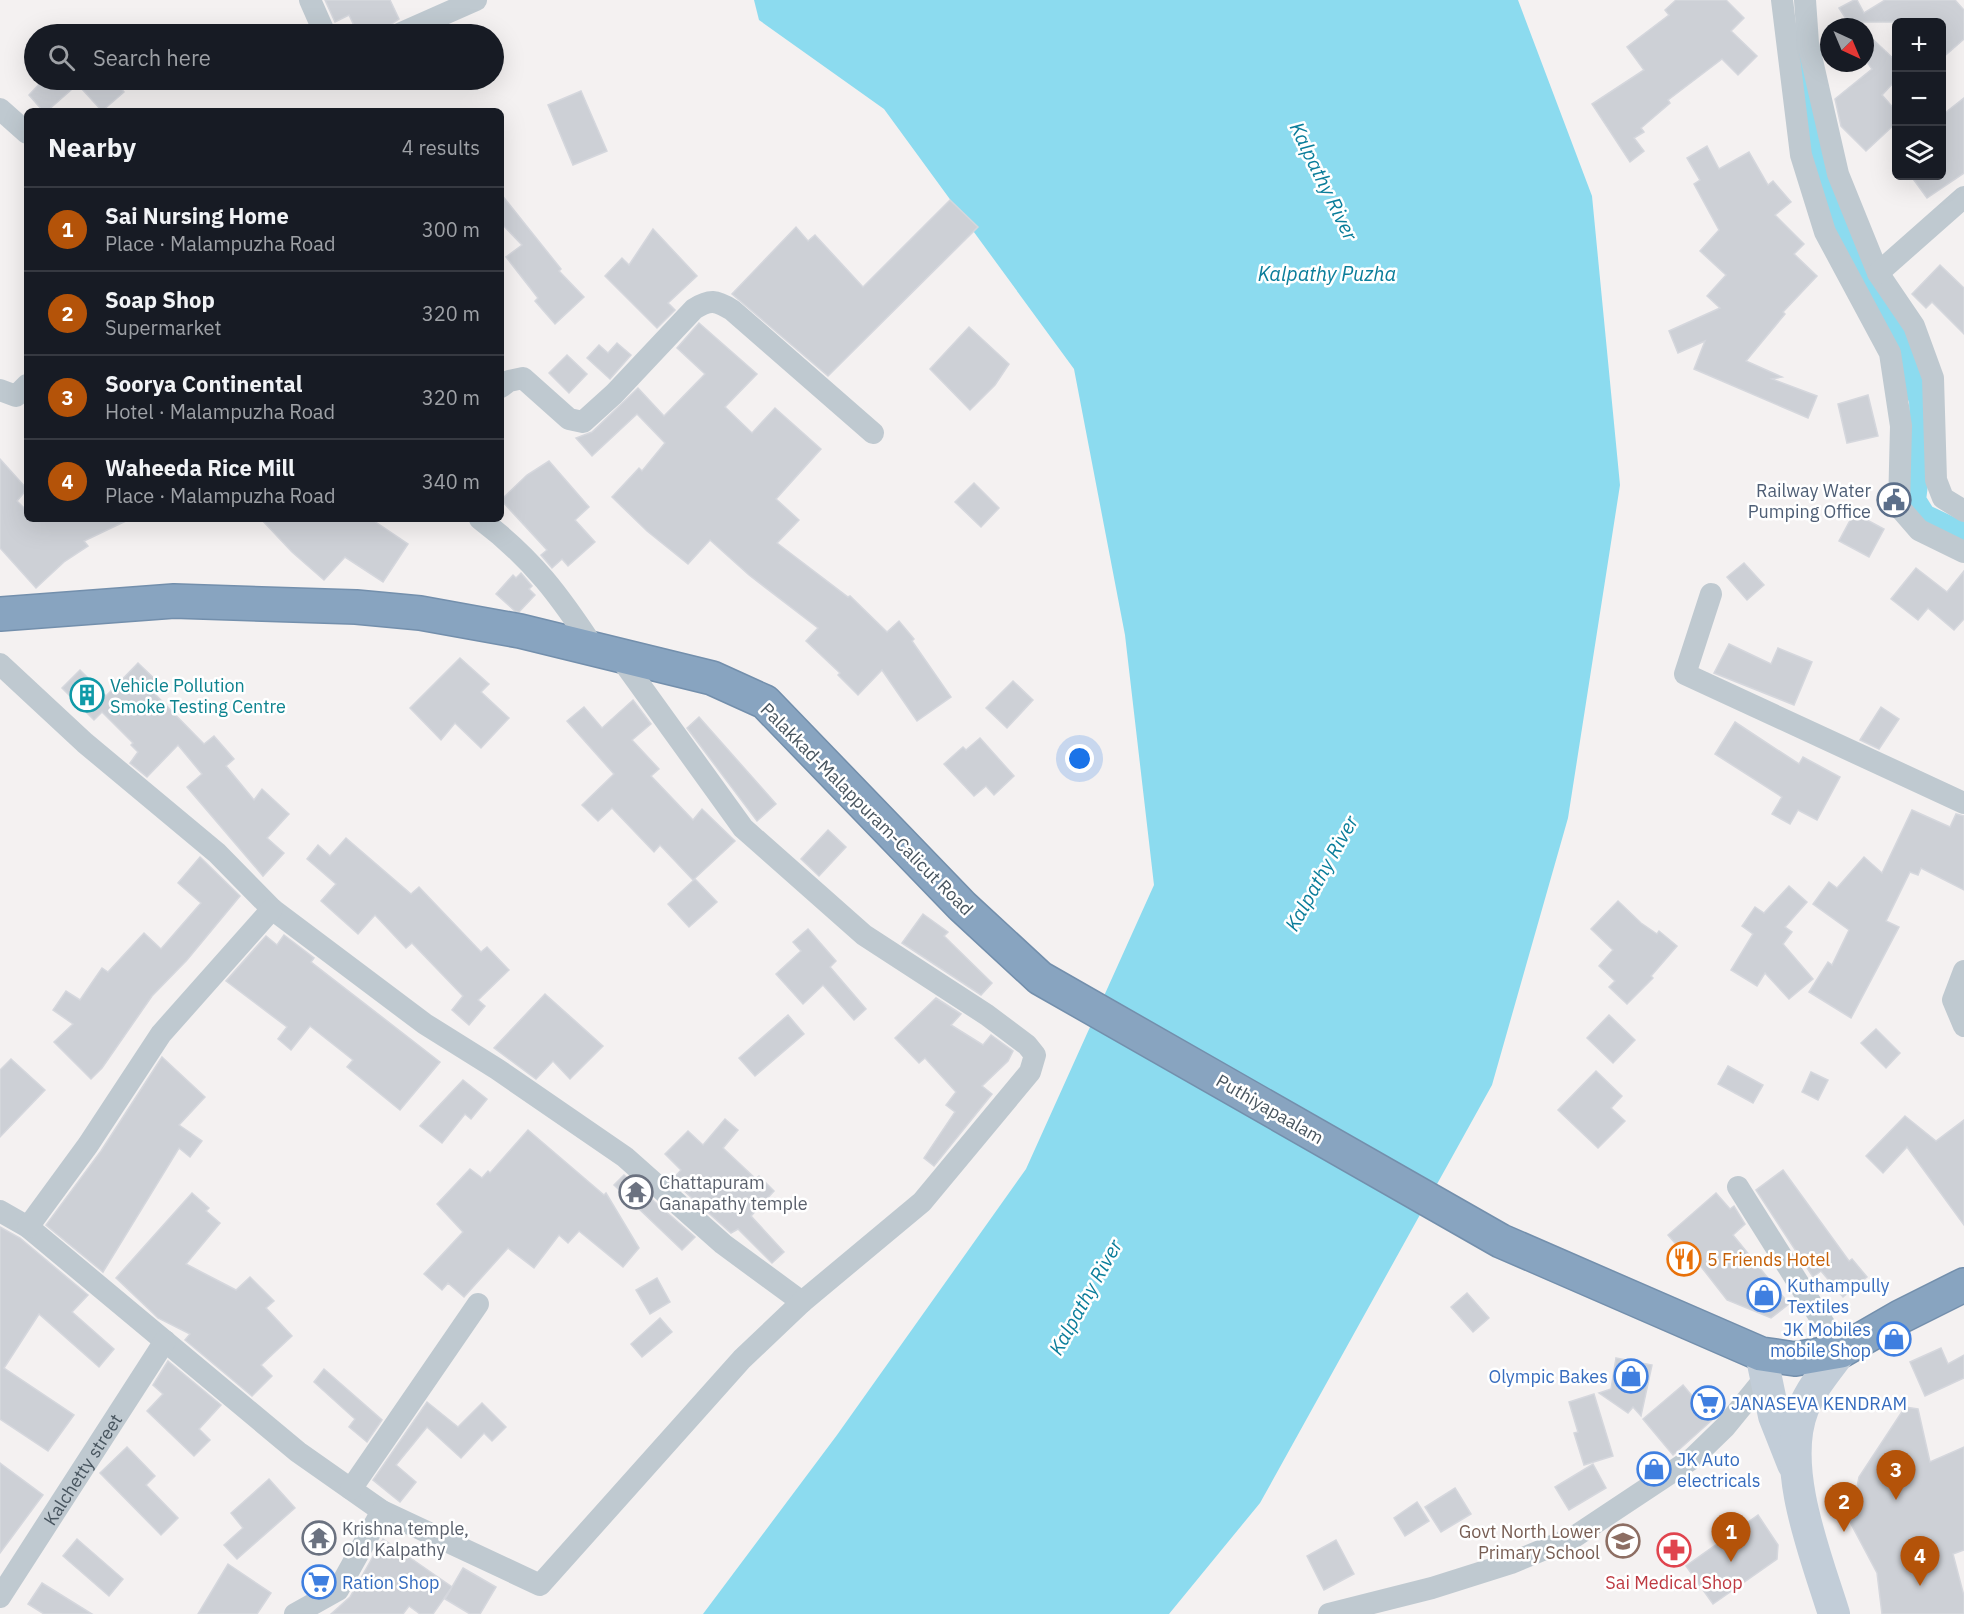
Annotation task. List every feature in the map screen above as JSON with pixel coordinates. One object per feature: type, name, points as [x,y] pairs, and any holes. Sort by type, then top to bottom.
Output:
[{"type":"highway","name":"Palakkad-Malappuram-Calicut Road","points":[[0,615],[174,602],[317,603],[460,619],[520,631],[712,678],[765,702],[962,906],[1040,978]]},
{"type":"highway","name":"Puthiyapaalam","points":[[1040,978],[1501,1241],[1763,1366]]},
{"type":"highway","points":[[1763,1366],[1841,1351],[1900,1317],[1964,1285]]},
{"type":"main road","points":[[1795,1467],[1797,1434],[1803,1409],[1815,1385],[1841,1351]]},
{"type":"main road","points":[[1763,1366],[1774,1416],[1795,1467],[1812,1544],[1834,1614]]},
{"type":"street","points":[[310,0],[321,24]]},
{"type":"street","points":[[422,24],[476,0]]},
{"type":"street","points":[[1782,0],[1801,155],[1825,232],[1890,353],[1901,426],[1899,507],[1919,530],[1964,552]]},
{"type":"street","points":[[1805,0],[1808,43],[1838,174],[1878,273],[1914,326],[1933,378],[1936,480],[1943,498],[1964,511]]},
{"type":"street","points":[[0,109],[24,130]]},
{"type":"street","points":[[1878,273],[1964,197]]},
{"type":"street","points":[[504,385],[509,381],[523,378],[569,419],[583,422],[694,309],[706,301],[716,300],[732,310],[873,433]]},
{"type":"street","points":[[0,390],[16,396],[24,388]]},
{"type":"street","points":[[0,1211],[28,1227],[298,1452],[382,1511],[540,1585],[742,1359],[802,1302],[922,1202],[1030,1072],[1035,1055],[1027,1045],[987,1015],[864,935],[744,828],[608,654],[538,569],[514,545],[484,522]]},
{"type":"street","points":[[1711,594],[1685,674],[1964,803]]},
{"type":"street","points":[[0,664],[85,743],[217,853],[272,909],[424,1024],[497,1069],[625,1157],[723,1244],[802,1302]]},
{"type":"street","points":[[28,1227],[88,1145],[162,1034],[272,909]]},
{"type":"street","points":[[1964,971],[1953,1000],[1964,1026]]},
{"type":"street","points":[[1738,1187],[1841,1351]]},
{"type":"street","points":[[351,1489],[478,1304]]},
{"type":"street","name":"Kalchetty street","points":[[0,1597],[165,1341]]},
{"type":"street","points":[[1329,1614],[1432,1588],[1511,1563],[1574,1538],[1693,1458],[1725,1427],[1763,1366]]},
{"type":"street","points":[[295,1614],[338,1590],[382,1511]]},
{"type":"water","name":"Kalpathy Puzha","points":[[754,0],[1518,0],[1592,196],[1620,485],[1568,818],[1492,1085],[1260,1503],[1169,1614],[703,1614],[837,1435],[1026,1169],[1154,885],[1125,635],[1074,369],[884,109],[759,20]]},
{"type":"building","points":[[325,0],[390,0],[399,19],[392,24],[353,24],[349,15],[335,22]]},
{"type":"building","points":[[1676,0],[1726,0],[1744,18],[1731,31],[1757,56],[1738,75],[1722,59],[1668,100],[1670,103],[1641,128],[1644,132],[1634,138],[1644,151],[1630,162],[1592,104],[1644,70],[1627,47],[1669,15],[1665,10]]},
{"type":"building","points":[[1854,0],[1857,0],[1864,13],[1885,0],[1955,0],[1964,10],[1964,39],[1946,55],[1946,18],[1892,18],[1892,22],[1874,22],[1874,18],[1845,18],[1839,8]]},
{"type":"building","points":[[1874,40],[1892,57],[1892,84],[1882,95],[1892,106],[1892,127],[1866,151],[1841,126],[1835,99],[1868,72],[1874,72]]},
{"type":"building","points":[[34,90],[71,90],[50,108],[40,108],[29,95]]},
{"type":"building","points":[[83,90],[122,90],[124,92],[105,108],[99,108]]},
{"type":"building","points":[[581,91],[607,151],[573,165],[548,105]]},
{"type":"building","points":[[1964,98],[1964,173],[1927,198],[1914,180],[1946,180],[1946,112]]},
{"type":"building","points":[[1707,146],[1719,169],[1749,152],[1768,185],[1773,181],[1791,202],[1775,215],[1804,244],[1794,254],[1817,276],[1783,312],[1785,314],[1746,361],[1782,377],[1772,379],[1817,396],[1808,418],[1694,369],[1705,341],[1678,353],[1669,331],[1720,308],[1707,296],[1726,275],[1700,251],[1719,230],[1694,184],[1700,180],[1687,158]]},
{"type":"building","points":[[504,198],[561,269],[559,271],[584,297],[555,324],[535,301],[538,298],[506,257],[522,245],[504,226]]},
{"type":"building","points":[[950,200],[978,227],[828,376],[732,294],[796,227],[808,241],[815,235],[863,287]]},
{"type":"building","points":[[653,229],[697,276],[668,303],[675,310],[657,328],[605,276],[622,258],[629,265]]},
{"type":"building","points":[[1940,265],[1964,288],[1964,334],[1932,302],[1926,308],[1912,294]]},
{"type":"building","points":[[699,323],[757,374],[725,407],[752,433],[775,408],[821,449],[776,499],[799,520],[777,543],[848,597],[850,596],[887,632],[899,621],[914,639],[912,641],[951,697],[917,721],[882,670],[858,695],[838,675],[840,673],[806,641],[818,628],[749,575],[710,540],[688,564],[647,531],[612,497],[639,468],[642,471],[665,443],[637,414],[592,456],[576,438],[592,432],[638,388],[664,416],[705,374],[677,348]]},
{"type":"building","points":[[969,327],[1009,364],[995,385],[970,410],[930,369]]},
{"type":"building","points":[[617,343],[631,355],[610,379],[587,358],[599,345],[608,353]]},
{"type":"building","points":[[567,355],[587,374],[569,393],[549,373]]},
{"type":"building","points":[[1868,395],[1878,436],[1847,443],[1838,404]]},
{"type":"building","points":[[0,459],[24,486],[24,493],[17,501],[24,508],[24,522],[124,522],[84,541],[88,546],[64,562],[36,588],[0,548]]},
{"type":"building","points":[[549,461],[589,507],[575,520],[595,542],[568,566],[562,559],[552,568],[541,555],[547,550],[504,503],[504,497],[527,475]]},
{"type":"building","points":[[974,483],[999,508],[981,527],[955,502]]},
{"type":"building","points":[[1854,513],[1884,529],[1869,557],[1839,541]]},
{"type":"building","points":[[264,522],[375,522],[408,544],[383,582],[345,557],[324,580],[292,552]]},
{"type":"building","points":[[1744,563],[1764,585],[1747,600],[1727,577]]},
{"type":"building","points":[[1916,568],[1947,592],[1964,571],[1964,619],[1954,630],[1928,608],[1918,620],[1891,599]]},
{"type":"building","points":[[521,573],[532,586],[529,589],[535,595],[519,612],[496,594],[513,575],[516,578]]},
{"type":"building","points":[[1729,644],[1771,664],[1778,648],[1812,662],[1794,705],[1714,673]]},
{"type":"building","points":[[460,658],[489,684],[481,692],[509,718],[481,748],[455,723],[441,740],[410,708]]},
{"type":"building","points":[[138,663],[160,684],[153,692],[204,744],[214,736],[234,759],[226,766],[254,800],[262,789],[289,814],[267,838],[284,853],[263,876],[187,787],[202,774],[178,745],[147,777],[130,763],[138,752],[131,745],[133,743],[102,712],[94,720],[62,688],[80,670],[106,696]]},
{"type":"building","points":[[1013,681],[1033,700],[1007,728],[986,708]]},
{"type":"building","points":[[633,700],[651,724],[632,740],[659,769],[651,776],[693,820],[702,809],[735,841],[693,880],[660,845],[654,852],[612,808],[598,821],[582,805],[614,774],[567,721],[584,707],[602,728]]},
{"type":"building","points":[[1881,707],[1899,719],[1879,749],[1860,740]]},
{"type":"building","points":[[699,717],[776,804],[757,821],[687,728]]},
{"type":"building","points":[[1735,722],[1799,764],[1803,757],[1840,777],[1817,820],[1798,810],[1790,824],[1772,814],[1782,797],[1715,754]]},
{"type":"building","points":[[980,738],[1014,776],[994,795],[986,786],[974,796],[944,764],[963,747],[966,750]]},
{"type":"building","points":[[1912,810],[1950,827],[1956,814],[1964,816],[1964,890],[1921,868],[1918,875],[1910,872],[1886,921],[1899,927],[1851,1018],[1809,992],[1828,962],[1832,965],[1849,930],[1813,904],[1829,882],[1837,888],[1864,857],[1882,873]]},
{"type":"building","points":[[828,830],[846,847],[819,876],[801,859]]},
{"type":"building","points":[[346,838],[411,894],[419,887],[481,952],[487,947],[509,970],[478,1000],[485,1006],[469,1025],[452,1010],[463,996],[412,943],[406,948],[375,915],[358,934],[321,901],[336,884],[307,859],[318,845],[330,856]]},
{"type":"building","points":[[200,857],[240,896],[187,960],[152,996],[102,1068],[91,1079],[54,1042],[73,1024],[53,1010],[66,991],[80,1000],[102,968],[108,972],[144,933],[161,949],[201,903],[178,883]]},
{"type":"building","points":[[695,879],[717,902],[689,927],[668,904]]},
{"type":"building","points":[[1789,886],[1807,902],[1785,927],[1792,932],[1783,944],[1813,979],[1789,999],[1765,973],[1757,986],[1731,970],[1753,934],[1742,926],[1755,907],[1764,913]]},
{"type":"building","points":[[1618,901],[1641,923],[1657,934],[1659,931],[1677,946],[1651,976],[1653,978],[1627,1004],[1609,987],[1615,981],[1599,966],[1613,950],[1591,929]]},
{"type":"building","points":[[923,914],[948,932],[944,936],[992,983],[981,995],[902,943]]},
{"type":"building","points":[[808,929],[836,961],[830,967],[866,1009],[854,1020],[823,985],[803,1004],[776,974],[801,951],[793,942]]},
{"type":"building","points":[[284,935],[314,958],[311,962],[440,1062],[400,1110],[347,1067],[353,1060],[310,1026],[291,1050],[278,1039],[287,1027],[226,981],[266,936],[277,945]]},
{"type":"building","points":[[545,994],[603,1046],[570,1079],[553,1061],[536,1079],[494,1048]]},
{"type":"building","points":[[936,998],[961,1014],[951,1025],[983,1045],[991,1035],[1013,1051],[1008,1061],[982,1086],[992,1094],[934,1166],[924,1158],[955,1112],[946,1105],[956,1092],[925,1058],[919,1063],[895,1038]]},
{"type":"building","points":[[788,1015],[804,1034],[755,1076],[739,1058]]},
{"type":"building","points":[[1609,1015],[1635,1040],[1613,1063],[1587,1038]]},
{"type":"building","points":[[1876,1029],[1900,1053],[1886,1068],[1861,1043]]},
{"type":"building","points":[[162,1057],[205,1097],[179,1125],[202,1141],[190,1157],[179,1148],[103,1272],[46,1225],[101,1151]]},
{"type":"building","points":[[11,1059],[45,1090],[0,1137],[0,1070]]},
{"type":"building","points":[[1728,1066],[1763,1085],[1753,1103],[1718,1084]]},
{"type":"building","points":[[1596,1071],[1622,1096],[1611,1108],[1625,1121],[1598,1148],[1558,1110]]},
{"type":"building","points":[[1811,1072],[1828,1080],[1818,1100],[1802,1092]]},
{"type":"building","points":[[463,1080],[487,1099],[471,1119],[465,1114],[442,1143],[420,1126]]},
{"type":"building","points":[[1905,1116],[1936,1141],[1964,1120],[1964,1225],[1907,1147],[1883,1173],[1866,1156]]},
{"type":"building","points":[[725,1119],[738,1130],[723,1148],[756,1179],[759,1176],[774,1191],[751,1216],[784,1252],[772,1263],[738,1229],[731,1233],[672,1180],[681,1170],[665,1154],[688,1131],[703,1145]]},
{"type":"building","points":[[528,1130],[604,1195],[606,1193],[639,1248],[623,1267],[579,1231],[568,1243],[559,1235],[534,1268],[508,1248],[464,1297],[448,1283],[442,1290],[424,1274],[463,1232],[437,1204],[470,1169],[482,1178],[488,1171],[490,1173]]},
{"type":"building","points":[[1783,1170],[1849,1261],[1852,1259],[1867,1277],[1843,1297],[1821,1271],[1813,1277],[1756,1190]]},
{"type":"building","points":[[624,1175],[695,1237],[682,1250],[614,1185]]},
{"type":"building","points":[[192,1193],[209,1208],[206,1211],[220,1223],[186,1264],[236,1290],[250,1277],[274,1301],[266,1308],[292,1336],[261,1365],[272,1376],[252,1396],[185,1340],[190,1334],[158,1318],[116,1278]]},
{"type":"building","points":[[1716,1193],[1730,1209],[1734,1206],[1745,1224],[1733,1235],[1789,1304],[1771,1318],[1727,1300],[1699,1264],[1696,1267],[1668,1235]]},
{"type":"building","points":[[0,1227],[20,1238],[88,1295],[72,1312],[114,1349],[99,1367],[39,1314],[4,1368],[74,1415],[48,1451],[0,1419]]},
{"type":"building","points":[[657,1278],[670,1302],[650,1314],[636,1290]]},
{"type":"building","points":[[1467,1293],[1489,1318],[1473,1332],[1451,1307]]},
{"type":"building","points":[[660,1318],[672,1332],[642,1357],[631,1344]]},
{"type":"building","points":[[1941,1348],[1948,1364],[1964,1355],[1964,1378],[1925,1396],[1910,1362]]},
{"type":"building","points":[[1616,1358],[1652,1365],[1641,1416],[1633,1407],[1628,1413],[1599,1393],[1611,1389]]},
{"type":"building","points":[[168,1361],[221,1405],[199,1429],[210,1440],[194,1456],[147,1411],[163,1394],[153,1385]]},
{"type":"building","points":[[324,1369],[382,1420],[367,1442],[349,1427],[355,1419],[314,1382]]},
{"type":"building","points":[[1683,1385],[1712,1420],[1673,1455],[1643,1419]]},
{"type":"building","points":[[1594,1394],[1613,1456],[1584,1465],[1574,1433],[1578,1432],[1569,1402]]},
{"type":"building","points":[[427,1402],[458,1427],[482,1403],[506,1427],[492,1441],[484,1433],[461,1458],[427,1427],[396,1465],[416,1482],[400,1502],[373,1480]]},
{"type":"building","points":[[1905,1407],[1918,1409],[1930,1462],[1964,1447],[1964,1550],[1953,1554],[1964,1596],[1964,1614],[1882,1614],[1877,1573],[1850,1522],[1859,1477]]},
{"type":"building","points":[[127,1447],[155,1476],[146,1485],[178,1518],[161,1535],[100,1473]]},
{"type":"building","points":[[0,1463],[43,1495],[0,1553]]},
{"type":"building","points":[[1593,1464],[1606,1488],[1569,1510],[1555,1487]]},
{"type":"building","points":[[269,1479],[295,1508],[237,1559],[224,1545],[243,1528],[231,1513]]},
{"type":"building","points":[[1455,1488],[1471,1514],[1441,1532],[1425,1507]]},
{"type":"building","points":[[1417,1502],[1429,1521],[1405,1536],[1394,1518]]},
{"type":"building","points":[[1758,1515],[1778,1545],[1777,1559],[1713,1604],[1686,1566]]},
{"type":"building","points":[[77,1539],[123,1579],[109,1596],[63,1556]]},
{"type":"building","points":[[383,1539],[452,1587],[433,1614],[420,1614],[409,1606],[403,1614],[331,1614],[350,1597]]},
{"type":"building","points":[[1336,1540],[1354,1574],[1324,1590],[1307,1556]]},
{"type":"building","points":[[228,1564],[271,1593],[257,1614],[198,1614]]},
{"type":"building","points":[[463,1568],[496,1587],[480,1614],[470,1614],[445,1599]]},
{"type":"building","points":[[42,1583],[92,1614],[44,1614],[28,1604]]},
{"type":"waterway","points":[[1800,41],[1819,168],[1863,273],[1896,337],[1921,400],[1922,438],[1914,500],[1924,516],[1964,535]]},
{"type":"place","name":"Railway Water Pumping Office","points":[[1894,500]]},
{"type":"place","name":"Vehicle Pollution Smoke Testing Centre","points":[[87,695]]},
{"type":"place","name":"Chattapuram Ganapathy temple","points":[[636,1192]]},
{"type":"place","name":"5 Friends Hotel","points":[[1684,1259]]},
{"type":"place","name":"Kuthampully Textiles","points":[[1764,1295]]},
{"type":"place","name":"JK Mobiles mobile Shop","points":[[1894,1339]]},
{"type":"place","name":"Olympic Bakes","points":[[1631,1376]]},
{"type":"place","name":"JANASEVA KENDRAM","points":[[1708,1403]]},
{"type":"place","name":"JK Auto electricals","points":[[1654,1469]]},
{"type":"place","name":"Soorya Continental","points":[[1896,1500]]},
{"type":"place","name":"Soap Shop","points":[[1844,1532]]},
{"type":"place","name":"Krishna temple, Old Kalpathy","points":[[319,1538]]},
{"type":"place","name":"Govt North Lower Primary School","points":[[1623,1541]]},
{"type":"place","name":"Sai Medical Shop","points":[[1674,1550]]},
{"type":"place","name":"Sai Nursing Home","points":[[1731,1562]]},
{"type":"place","name":"Ration Shop","points":[[319,1582]]},
{"type":"place","name":"Waheeda Rice Mill","points":[[1920,1586]]},
{"type":"water label","name":"Kalpathy River","points":[[1324,181]]},
{"type":"water label","name":"Kalpathy River","points":[[1321,873]]},
{"type":"water label","name":"Kalpathy River","points":[[1085,1297]]}]
